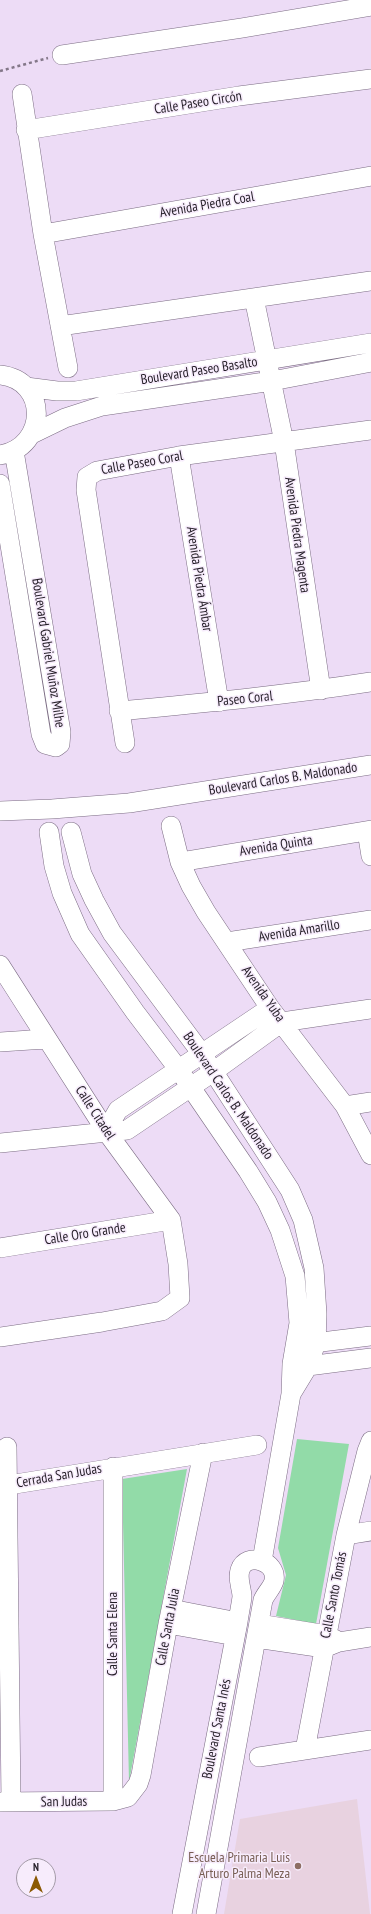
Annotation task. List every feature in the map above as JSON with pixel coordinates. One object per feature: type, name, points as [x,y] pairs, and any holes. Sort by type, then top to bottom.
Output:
[{"type":"street","points":[[62,55],[242,28],[371,6]]},
{"type":"street","name":"Calle Paseo Circón","points":[[26,130],[239,96],[371,79]]},
{"type":"street","points":[[22,94],[26,130],[43,234],[68,368]]},
{"type":"street","name":"Avenida Piedra Coal","points":[[43,234],[371,176]]},
{"type":"street","points":[[60,326],[371,281]]},
{"type":"street","name":"Avenida Piedra Magenta","points":[[254,298],[284,442],[321,690]]},
{"type":"street","name":"Boulevard Paseo Basalto","points":[[26,387],[57,391],[76,391],[371,343]]},
{"type":"street","name":"Boulevard Paseo Basalto","points":[[32,434],[64,418],[102,406],[272,381],[371,362]]},
{"type":"street","points":[[0,375],[15,379],[26,387],[33,397],[37,409],[36,422],[32,434],[24,444],[7,453]]},
{"type":"street","name":"Calle Paseo Coral","points":[[125,743],[86,490],[86,480],[92,473],[97,471],[179,456],[371,430]]},
{"type":"street","name":"Boulevard Gabriel Muñoz Milhe","points":[[0,484],[8,583],[41,734],[45,744],[56,747],[60,744],[61,732],[36,577],[7,453]]},
{"type":"street","name":"Avenida Piedra Ámbar","points":[[179,456],[219,702]]},
{"type":"street","points":[[8,583],[36,577]]},
{"type":"street","name":"Paseo Coral","points":[[119,711],[219,702],[321,690],[371,682]]},
{"type":"street","name":"Boulevard Carlos B. Maldonado","points":[[0,811],[52,809],[129,803],[371,765]]},
{"type":"street","name":"Avenida Yuba","points":[[171,826],[180,862],[191,886],[206,912],[270,1008],[346,1106],[371,1155]]},
{"type":"street","points":[[369,830],[371,856]]},
{"type":"street","name":"Avenida Quinta","points":[[180,862],[369,830]]},
{"type":"street","name":"Boulevard Carlos B. Maldonado","points":[[49,832],[54,866],[62,893],[80,934],[135,1012],[191,1087],[248,1171],[267,1202],[280,1230],[295,1276],[300,1322],[294,1346],[300,1365]]},
{"type":"street","name":"Boulevard Carlos B. Maldonado","points":[[71,832],[82,874],[112,933],[202,1054],[290,1190],[303,1220],[314,1268],[316,1343],[300,1365]]},
{"type":"street","name":"Avenida Amarillo","points":[[227,942],[371,920]]},
{"type":"street","name":"Calle Citadel","points":[[0,965],[106,1131],[171,1220],[178,1264],[180,1298],[162,1311],[102,1322],[0,1337]]},
{"type":"street","points":[[106,1131],[118,1110],[270,1008]]},
{"type":"street","points":[[0,1143],[106,1131],[128,1130],[213,1072],[282,1022],[371,1009]]},
{"type":"street","points":[[0,1042],[46,1039]]},
{"type":"street","points":[[346,1106],[371,1102]]},
{"type":"street","name":"Calle Oro Grande","points":[[0,1248],[171,1220]]},
{"type":"street","points":[[294,1346],[371,1336]]},
{"type":"street","points":[[262,1561],[291,1394],[300,1365],[371,1358]]},
{"type":"street","name":"Calle Santo Tomás","points":[[305,1750],[330,1642],[346,1535],[367,1451],[371,1441]]},
{"type":"street","name":"Cerrada San Judas","points":[[6,1802],[9,1485],[113,1467],[257,1445]]},
{"type":"street","points":[[7,1447],[9,1485]]},
{"type":"street","name":"Calle Santa Julia","points":[[121,1799],[136,1788],[142,1775],[169,1617],[203,1453]]},
{"type":"street","name":"Calle Santa Elena","points":[[113,1467],[121,1799]]},
{"type":"street","points":[[346,1535],[371,1531]]},
{"type":"street","name":"Boulevard Santa Inés","points":[[182,1914],[237,1629],[242,1598],[239,1578],[240,1568],[246,1562],[252,1560],[262,1561],[270,1566],[274,1573],[274,1581],[263,1600],[206,1914]]},
{"type":"street","points":[[169,1617],[237,1629]]},
{"type":"street","points":[[257,1631],[330,1642],[371,1637]]},
{"type":"street","points":[[259,1757],[371,1740]]},
{"type":"street","name":"San Judas","points":[[6,1802],[121,1799]]},
{"type":"path","points":[[0,71],[62,55]]},
{"type":"shaded area","name":"Escuela Primaria Luis Arturo Palma Meza","points":[[357,1799],[370,1914],[224,1914],[240,1819]]},
{"type":"green space","points":[[297,1439],[349,1444],[316,1624],[276,1616],[286,1575],[278,1548]]},
{"type":"green space","points":[[187,1469],[129,1782],[122,1479]]},
{"type":"place","name":"Escuela Primaria Luis Arturo Palma Meza","points":[[298,1866]]}]
